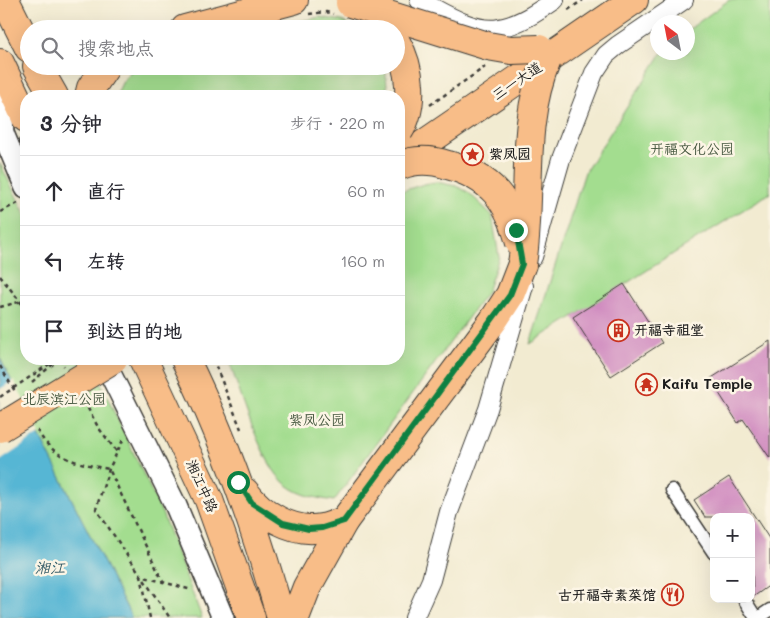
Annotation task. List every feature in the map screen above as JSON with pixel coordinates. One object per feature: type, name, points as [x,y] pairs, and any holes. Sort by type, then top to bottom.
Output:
[{"type":"main road","name":"三一大道","points":[[405,156],[543,55],[609,0]]},
{"type":"main road","name":"三一大道","points":[[405,140],[634,0]]},
{"type":"main road","points":[[343,6],[394,20]]},
{"type":"main road","points":[[343,6],[369,20]]},
{"type":"main road","points":[[232,20],[300,7]]},
{"type":"main road","points":[[295,618],[320,562],[344,521],[493,321],[510,295],[522,264],[526,240],[531,118],[543,55],[488,46],[405,23]]},
{"type":"main road","points":[[0,64],[20,106]]},
{"type":"main road","points":[[405,64],[409,86],[405,115]]},
{"type":"main road","points":[[43,75],[51,90]]},
{"type":"main road","points":[[90,90],[100,75]]},
{"type":"main road","points":[[405,165],[422,161],[440,162],[468,171],[489,184],[508,208],[520,245],[522,264]]},
{"type":"main road","points":[[10,405],[69,365]]},
{"type":"main road","points":[[0,428],[102,365]]},
{"type":"main road","name":"湘江中路","points":[[146,365],[210,500],[251,618]]},
{"type":"main road","points":[[187,365],[198,387],[251,516],[281,618]]},
{"type":"main road","points":[[238,482],[252,503],[283,523],[309,529],[322,528],[344,521]]},
{"type":"street","points":[[419,0],[480,27],[499,29],[516,23],[555,0]]},
{"type":"street","points":[[414,618],[430,580],[449,512],[488,409],[561,159],[594,73],[606,55],[618,45],[684,0]]},
{"type":"street","points":[[0,78],[1,130],[20,174]]},
{"type":"street","points":[[105,365],[176,506],[224,618]]},
{"type":"street","points":[[672,490],[710,547]]},
{"type":"street","points":[[747,603],[757,618],[770,610]]},
{"type":"path","points":[[300,7],[326,12],[343,6]]},
{"type":"path","points":[[0,212],[20,202]]},
{"type":"path","points":[[0,276],[20,302],[0,307]]},
{"type":"path","points":[[0,397],[49,365]]},
{"type":"path","points":[[215,365],[243,434]]},
{"type":"path","points":[[0,366],[10,405]]},
{"type":"path","points":[[79,393],[98,427],[117,452]]},
{"type":"path","points":[[35,426],[45,444],[71,462],[109,469]]},
{"type":"path","points":[[124,438],[109,469],[96,509],[170,618]]},
{"type":"path","points":[[109,469],[163,582]]},
{"type":"path","points":[[141,576],[198,592]]},
{"type":"path","points":[[141,576],[150,618]]},
{"type":"green space","name":"开福文化公园","points":[[729,0],[770,0],[770,193],[530,344],[585,172],[657,60],[695,60],[695,25]]},
{"type":"green space","points":[[320,17],[336,20],[306,20]]},
{"type":"green space","points":[[128,75],[386,75],[387,90],[119,90]]},
{"type":"green space","name":"北辰滨江公园","points":[[0,163],[20,204],[20,365],[92,365],[162,513],[202,618],[132,618],[0,358]]},
{"type":"green space","name":"紫凤公园","points":[[436,182],[456,186],[468,192],[492,215],[499,257],[487,292],[334,501],[298,492],[277,475],[268,462],[252,426],[230,365],[405,365],[405,190]]},
{"type":"water","name":"湘江","points":[[0,358],[132,618],[0,618]]},
{"type":"pier","points":[[14,380],[40,434],[0,461],[0,389]]},
{"type":"building","name":"开福寺祖堂","points":[[624,284],[662,343],[611,376],[573,317]]},
{"type":"building","points":[[770,341],[770,458],[743,419],[738,423],[710,379]]},
{"type":"building","points":[[729,477],[752,513],[710,513],[710,517],[705,517],[694,500]]},
{"type":"building","points":[[755,517],[770,540],[770,585],[755,596]]},
{"type":"place","name":"紫凤园","points":[[473,154]]},
{"type":"place","name":"开福寺祖堂","points":[[618,330]]},
{"type":"place","name":"Kaifu Temple","points":[[646,384]]},
{"type":"place","name":"古开福寺素菜馆","points":[[672,595]]},
{"type":"route","points":[[238,482],[252,503],[283,523],[309,529],[322,528],[344,521],[493,321],[510,295],[522,264],[516,230]]}]
